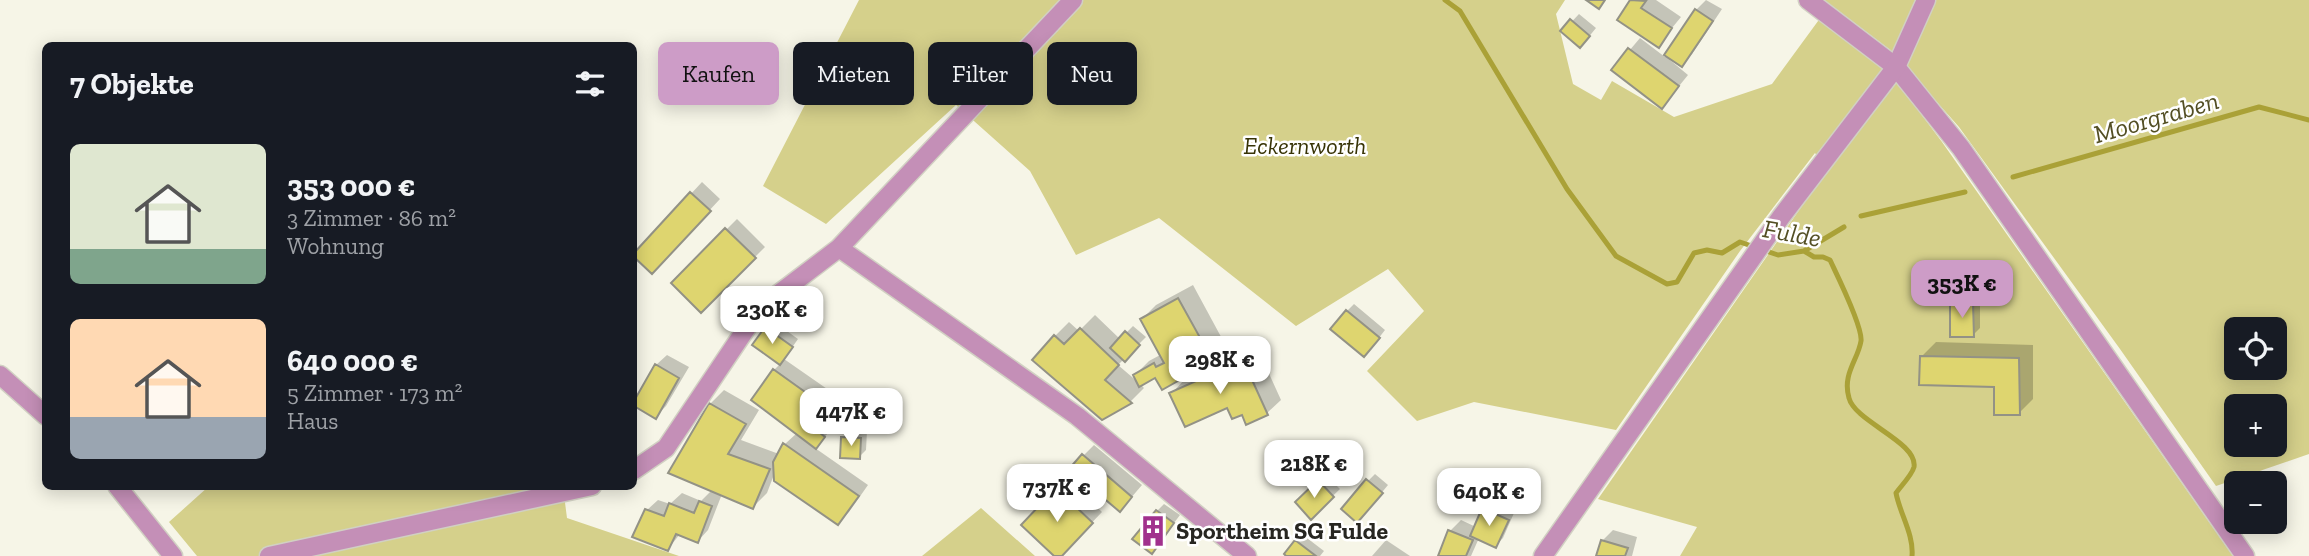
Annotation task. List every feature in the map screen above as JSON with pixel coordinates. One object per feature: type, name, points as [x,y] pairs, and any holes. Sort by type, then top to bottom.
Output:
[{"type":"street","points":[[637,468],[666,448],[760,308],[839,248],[1073,0]]},
{"type":"street","points":[[1808,0],[1896,67],[1961,148],[2245,556]]},
{"type":"street","points":[[1542,556],[1741,272],[1896,67],[1926,0]]},
{"type":"street","points":[[839,248],[1077,416],[1247,556]]},
{"type":"street","points":[[0,375],[42,412]]},
{"type":"street","points":[[120,490],[173,556]]},
{"type":"street","points":[[269,556],[574,490]]},
{"type":"green space","name":"Eckernworth","points":[[859,0],[1565,0],[1556,14],[1573,84],[1601,100],[1612,81],[1674,117],[1772,84],[1821,17],[1885,66],[1942,142],[2233,556],[1680,556],[1697,527],[1598,499],[1827,170],[1815,153],[1740,251],[1616,430],[1474,402],[1417,421],[1367,371],[1424,311],[1388,269],[1296,326],[1159,218],[1076,255],[1030,171],[956,105],[826,224],[763,186],[805,105],[914,105],[914,42],[837,42]]},
{"type":"green space","points":[[1824,0],[1918,0],[1893,52]]},
{"type":"green space","points":[[1935,0],[2309,0],[2309,454],[2260,471],[2224,471],[2224,483],[2216,486],[1959,127],[1904,65]]},
{"type":"green space","points":[[205,490],[563,490],[567,518],[679,556],[197,556],[169,522]]},
{"type":"green space","points":[[981,508],[1035,556],[922,556]]},
{"type":"building","points":[[1586,0],[1605,0],[1599,9]]},
{"type":"building","points":[[1630,0],[1646,1],[1641,8],[1672,28],[1659,48],[1617,20]]},
{"type":"building","points":[[1695,9],[1713,21],[1682,67],[1664,55]]},
{"type":"building","points":[[1570,19],[1590,36],[1580,48],[1560,31]]},
{"type":"building","points":[[1628,48],[1679,86],[1662,109],[1611,70]]},
{"type":"building","points":[[690,192],[711,211],[652,274],[637,260],[637,250]]},
{"type":"building","points":[[725,228],[756,258],[701,313],[671,283]]},
{"type":"building","points":[[1178,298],[1213,361],[1162,390],[1155,378],[1139,387],[1133,375],[1154,363],[1156,367],[1164,363],[1140,319]]},
{"type":"building","points":[[1950,303],[1973,303],[1974,337],[1950,337]]},
{"type":"building","points":[[1346,310],[1380,338],[1364,357],[1330,329]]},
{"type":"building","points":[[765,327],[793,347],[780,365],[752,345]]},
{"type":"building","points":[[1080,328],[1119,365],[1105,380],[1132,403],[1102,420],[1032,360],[1054,335],[1064,344]]},
{"type":"building","points":[[1125,331],[1140,345],[1125,362],[1110,348]]},
{"type":"building","points":[[1920,356],[2019,358],[2020,415],[1994,415],[1994,387],[1919,385]]},
{"type":"building","points":[[1243,360],[1268,415],[1246,425],[1242,415],[1232,419],[1227,408],[1185,427],[1169,393]]},
{"type":"building","points":[[655,364],[679,378],[656,419],[637,408],[637,396]]},
{"type":"building","points":[[773,369],[833,412],[819,432],[825,437],[816,449],[751,400]]},
{"type":"building","points":[[709,403],[746,424],[728,454],[770,469],[753,509],[668,473]]},
{"type":"building","points":[[841,437],[861,438],[860,459],[840,458]]},
{"type":"building","points":[[783,443],[859,496],[838,525],[774,481],[773,462]]},
{"type":"building","points":[[1082,454],[1132,497],[1120,512],[1069,469]]},
{"type":"building","points":[[1366,479],[1383,493],[1357,523],[1341,509]]},
{"type":"building","points":[[1318,480],[1334,497],[1311,520],[1295,502]]},
{"type":"building","points":[[1056,488],[1093,523],[1062,556],[1054,556],[1021,525]]},
{"type":"building","points":[[699,501],[712,506],[698,543],[676,534],[668,551],[632,537],[645,509],[664,516],[669,503],[694,513]]},
{"type":"building","points":[[1482,508],[1509,520],[1496,548],[1470,536]]},
{"type":"building","name":"Sportheim SG Fulde","points":[[1156,510],[1174,523],[1152,554],[1132,539]]},
{"type":"building","points":[[1448,530],[1473,540],[1466,556],[1438,556]]},
{"type":"building","points":[[1295,540],[1316,556],[1286,556],[1284,554]]},
{"type":"building","points":[[1601,540],[1628,548],[1625,556],[1596,556]]},
{"type":"waterway","name":"Fulde","points":[[1445,0],[1460,11],[1567,189],[1616,256],[1667,284],[1677,282],[1694,253],[1707,250],[1722,253],[1740,242],[1778,255],[1804,251],[1814,257],[1830,260],[1861,334],[1848,382],[1849,398],[1862,415],[1897,441],[1913,458],[1913,470],[1896,493],[1909,532],[1912,556]]},
{"type":"waterway","name":"Moorgraben","points":[[2013,177],[2259,107],[2309,120]]},
{"type":"waterway","name":"Moorgraben","points":[[1861,216],[1965,192]]},
{"type":"waterway","name":"Moorgraben","points":[[1804,251],[1844,227]]},
{"type":"place","name":"Sportheim SG Fulde","points":[[1153,531]]}]
